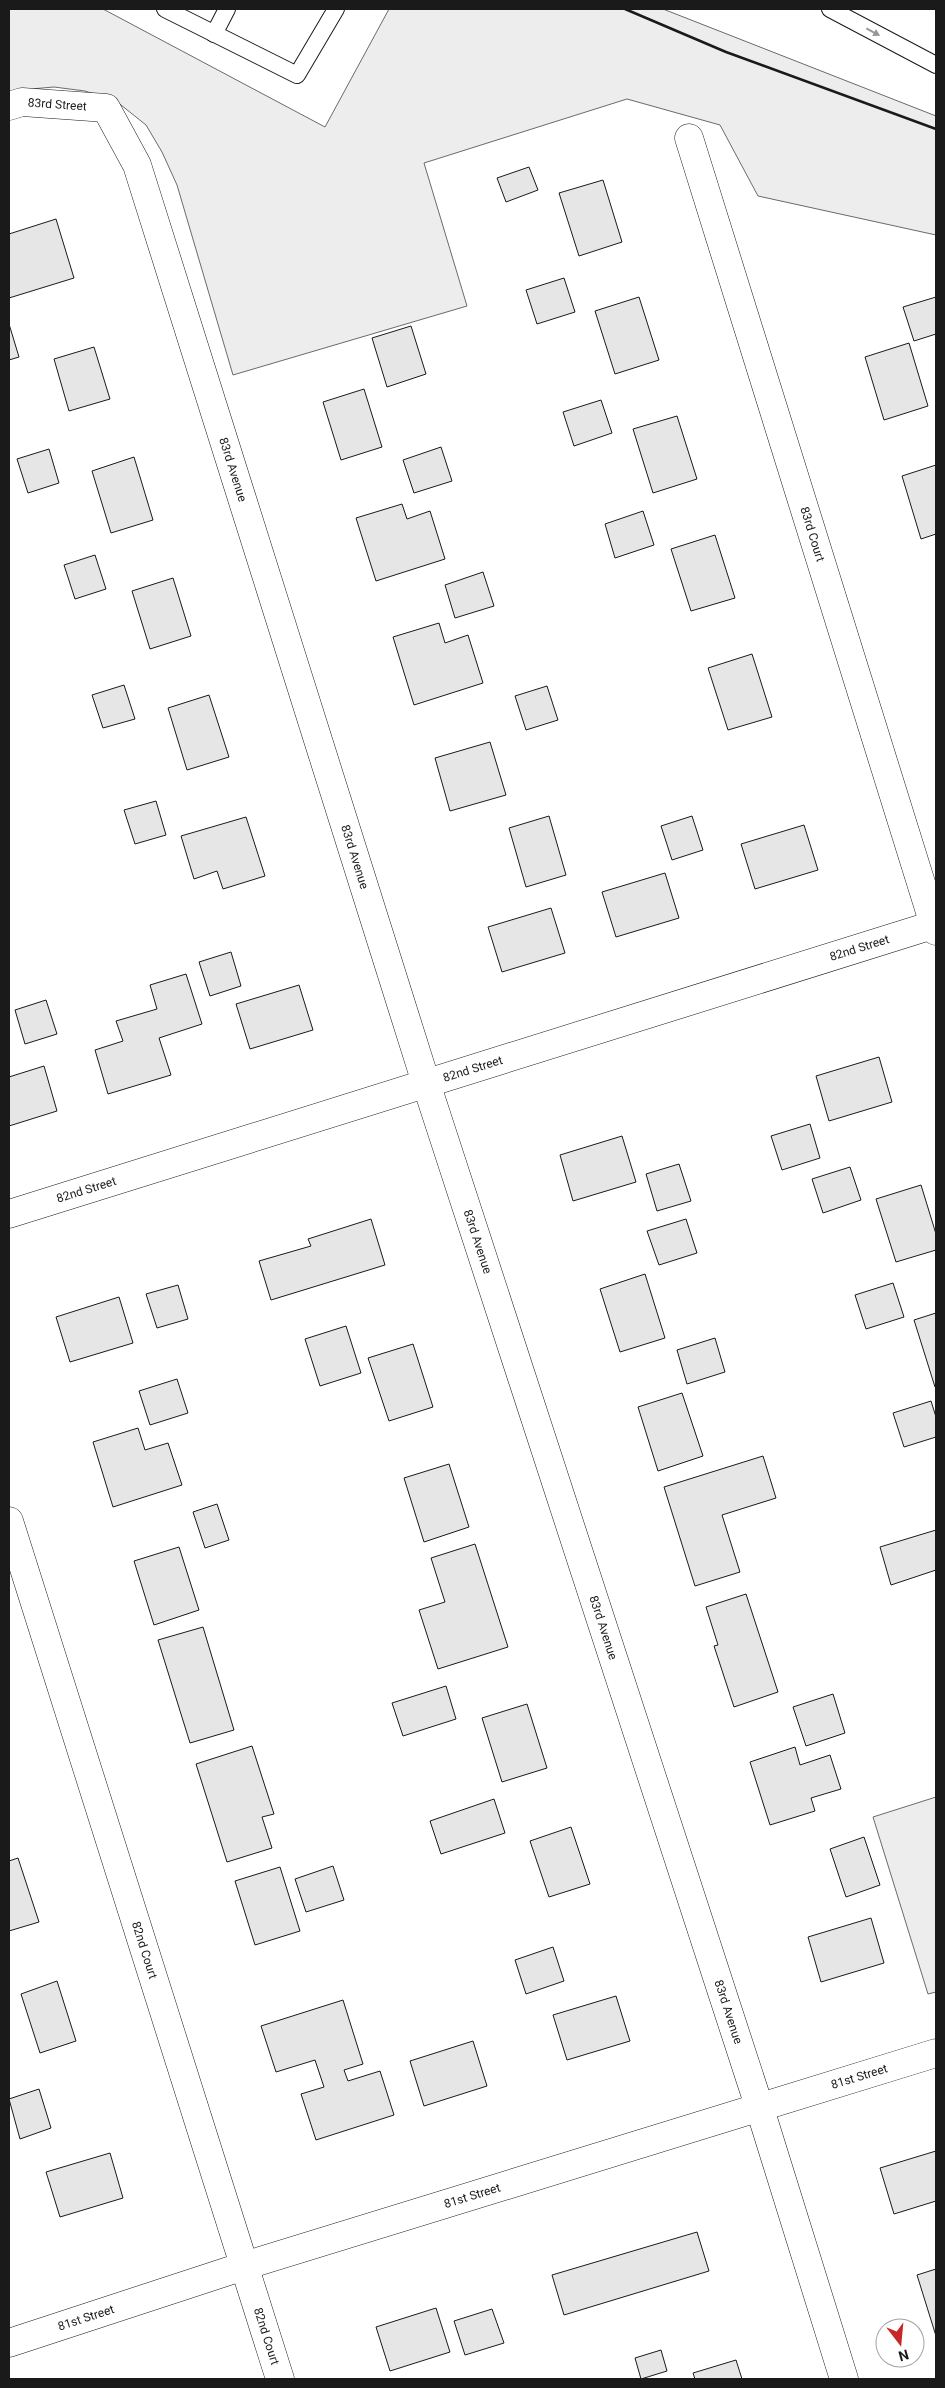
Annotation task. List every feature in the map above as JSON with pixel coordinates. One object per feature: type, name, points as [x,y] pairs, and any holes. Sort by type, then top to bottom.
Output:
[{"type":"street","name":"83rd Street","points":[[9,106],[22,102],[106,108]]},
{"type":"street","name":"83rd Avenue","points":[[106,108],[137,165],[426,1083],[760,2109],[844,2379]]},
{"type":"street","name":"83rd Court","points":[[689,138],[936,927]]},
{"type":"street","name":"82nd Street","points":[[9,1214],[426,1083],[936,927]]},
{"type":"street","name":"82nd Court","points":[[9,1521],[280,2379]]},
{"type":"street","name":"81st Street","points":[[9,2343],[244,2266],[760,2109],[936,2053]]},
{"type":"lane","points":[[165,9],[297,75],[336,9]]},
{"type":"lane","points":[[214,34],[227,9]]},
{"type":"lane","points":[[830,9],[936,65]]},
{"type":"shaded area","points":[[9,9],[103,9],[325,127],[389,9],[663,9],[936,116],[936,235],[758,196],[720,125],[627,99],[424,163],[467,306],[233,375],[177,185],[162,152],[146,125],[116,101],[85,91],[54,87],[19,90],[9,93]]},
{"type":"shaded area","points":[[936,1797],[936,1992],[928,1994],[873,1817]]},
{"type":"building","points":[[529,167],[538,190],[506,202],[497,178]]},
{"type":"building","points":[[603,180],[622,242],[579,256],[559,193]]},
{"type":"building","points":[[56,219],[74,278],[9,298],[9,234]]},
{"type":"building","points":[[564,278],[575,312],[537,324],[526,290]]},
{"type":"building","points":[[639,297],[659,360],[615,374],[595,311]]},
{"type":"building","points":[[936,297],[936,334],[914,341],[903,307]]},
{"type":"building","points":[[9,324],[19,357],[9,360]]},
{"type":"building","points":[[411,326],[426,374],[387,387],[372,338]]},
{"type":"building","points":[[909,343],[928,406],[884,420],[865,357]]},
{"type":"building","points":[[94,347],[110,399],[69,411],[54,359]]},
{"type":"building","points":[[364,389],[382,447],[341,460],[323,402]]},
{"type":"building","points":[[601,400],[612,433],[574,446],[563,412]]},
{"type":"building","points":[[677,416],[697,479],[653,493],[633,429]]},
{"type":"building","points":[[441,447],[452,481],[414,493],[403,460]]},
{"type":"building","points":[[49,449],[59,483],[28,493],[17,459]]},
{"type":"building","points":[[134,457],[153,520],[111,533],[92,471]]},
{"type":"building","points":[[936,465],[936,534],[921,539],[902,476]]},
{"type":"building","points":[[402,504],[407,519],[430,511],[445,559],[376,581],[356,518]]},
{"type":"building","points":[[643,511],[654,545],[615,558],[605,524]]},
{"type":"building","points":[[715,535],[735,598],[691,611],[671,549]]},
{"type":"building","points":[[95,555],[106,589],[75,599],[64,565]]},
{"type":"building","points":[[483,572],[494,606],[455,618],[445,585]]},
{"type":"building","points":[[173,578],[191,636],[150,649],[132,591]]},
{"type":"building","points":[[439,623],[445,643],[468,635],[483,683],[414,705],[393,637]]},
{"type":"building","points":[[752,654],[772,717],[728,730],[708,668]]},
{"type":"building","points":[[124,685],[135,719],[103,728],[92,695]]},
{"type":"building","points":[[547,686],[558,720],[526,730],[515,696]]},
{"type":"building","points":[[209,695],[229,757],[187,770],[168,708]]},
{"type":"building","points":[[490,742],[506,795],[450,811],[435,758]]},
{"type":"building","points":[[156,801],[166,835],[135,844],[124,810]]},
{"type":"building","points":[[549,816],[566,875],[526,887],[509,828]]},
{"type":"building","points":[[692,816],[703,850],[672,860],[661,826]]},
{"type":"building","points":[[246,817],[265,876],[223,889],[217,871],[194,879],[181,836]]},
{"type":"building","points":[[804,825],[818,870],[755,889],[741,844]]},
{"type":"building","points":[[665,873],[679,918],[616,937],[602,892]]},
{"type":"building","points":[[551,908],[565,953],[502,972],[488,927]]},
{"type":"building","points":[[231,952],[241,986],[210,996],[199,962]]},
{"type":"building","points":[[186,974],[202,1024],[159,1038],[171,1075],[108,1094],[95,1050],[123,1041],[116,1021],[157,1009],[150,985]]},
{"type":"building","points":[[299,985],[313,1030],[250,1049],[236,1004]]},
{"type":"building","points":[[46,1000],[57,1034],[25,1044],[15,1010]]},
{"type":"building","points":[[879,1057],[892,1102],[829,1121],[816,1076]]},
{"type":"building","points":[[44,1066],[57,1111],[9,1126],[9,1077]]},
{"type":"building","points":[[810,1124],[820,1158],[782,1170],[771,1136]]},
{"type":"building","points":[[622,1136],[636,1182],[573,1201],[560,1155]]},
{"type":"building","points":[[679,1164],[691,1201],[657,1211],[646,1174]]},
{"type":"building","points":[[850,1167],[861,1200],[823,1213],[812,1179]]},
{"type":"building","points":[[921,1185],[936,1234],[936,1250],[896,1262],[876,1199]]},
{"type":"building","points":[[371,1219],[385,1265],[271,1300],[259,1261],[311,1246],[308,1239]]},
{"type":"building","points":[[686,1219],[697,1253],[659,1265],[647,1231]]},
{"type":"building","points":[[645,1274],[665,1338],[620,1352],[600,1289]]},
{"type":"building","points":[[893,1283],[904,1317],[866,1329],[855,1295]]},
{"type":"building","points":[[178,1285],[188,1319],[157,1328],[146,1294]]},
{"type":"building","points":[[119,1297],[133,1343],[70,1362],[56,1317]]},
{"type":"building","points":[[936,1313],[936,1386],[935,1387],[914,1320]]},
{"type":"building","points":[[346,1326],[361,1373],[320,1386],[305,1339]]},
{"type":"building","points":[[715,1338],[725,1372],[687,1384],[677,1350]]},
{"type":"building","points":[[413,1344],[433,1407],[389,1421],[368,1358]]},
{"type":"building","points":[[177,1379],[188,1413],[150,1425],[139,1391]]},
{"type":"building","points":[[682,1393],[703,1456],[658,1471],[638,1407]]},
{"type":"building","points":[[931,1401],[936,1417],[936,1437],[904,1447],[893,1413]]},
{"type":"building","points":[[138,1428],[145,1450],[168,1443],[182,1485],[113,1507],[93,1442]]},
{"type":"building","points":[[763,1456],[776,1498],[722,1515],[740,1572],[695,1586],[664,1487]]},
{"type":"building","points":[[449,1464],[469,1527],[424,1542],[404,1478]]},
{"type":"building","points":[[217,1504],[229,1540],[205,1548],[193,1512]]},
{"type":"building","points":[[936,1530],[936,1570],[891,1585],[880,1547]]},
{"type":"building","points":[[475,1544],[508,1647],[438,1669],[419,1610],[445,1602],[431,1558]]},
{"type":"building","points":[[179,1547],[199,1610],[154,1625],[134,1561]]},
{"type":"building","points":[[746,1594],[778,1692],[734,1707],[714,1646],[718,1645],[706,1607]]},
{"type":"building","points":[[203,1627],[234,1730],[190,1743],[158,1640]]},
{"type":"building","points":[[446,1686],[456,1719],[403,1736],[392,1703]]},
{"type":"building","points":[[833,1694],[845,1733],[806,1746],[793,1707]]},
{"type":"building","points":[[527,1704],[547,1768],[502,1782],[482,1718]]},
{"type":"building","points":[[252,1746],[274,1814],[262,1817],[272,1848],[227,1862],[196,1764]]},
{"type":"building","points":[[795,1747],[800,1765],[830,1755],[841,1789],[811,1798],[815,1811],[770,1825],[750,1762]]},
{"type":"building","points":[[494,1799],[505,1833],[441,1854],[430,1821]]},
{"type":"building","points":[[571,1827],[590,1884],[549,1897],[530,1841]]},
{"type":"building","points":[[864,1837],[880,1885],[846,1897],[830,1849]]},
{"type":"building","points":[[18,1858],[39,1922],[9,1931],[9,1861]]},
{"type":"building","points":[[333,1866],[344,1900],[306,1912],[295,1879]]},
{"type":"building","points":[[280,1867],[300,1931],[255,1945],[235,1881]]},
{"type":"building","points":[[871,1918],[884,1963],[821,1982],[808,1937]]},
{"type":"building","points":[[553,1947],[564,1981],[526,1994],[515,1960]]},
{"type":"building","points":[[57,1981],[76,2041],[40,2053],[21,1994]]},
{"type":"building","points":[[616,1996],[630,2041],[567,2060],[553,2015]]},
{"type":"building","points":[[343,2000],[363,2064],[344,2070],[348,2081],[380,2071],[394,2115],[316,2140],[301,2094],[324,2087],[315,2060],[276,2072],[261,2026]]},
{"type":"building","points":[[473,2041],[487,2086],[424,2106],[410,2061]]},
{"type":"building","points":[[39,2089],[51,2128],[20,2139],[9,2099]]},
{"type":"building","points":[[936,2151],[936,2201],[894,2214],[880,2168]]},
{"type":"building","points":[[110,2153],[123,2198],[60,2217],[46,2172]]},
{"type":"building","points":[[697,2232],[709,2271],[564,2315],[552,2275]]},
{"type":"building","points":[[936,2269],[936,2336],[917,2275]]},
{"type":"building","points":[[436,2308],[450,2352],[390,2371],[376,2327]]},
{"type":"building","points":[[492,2309],[504,2343],[465,2355],[454,2321]]},
{"type":"building","points":[[661,2350],[667,2371],[641,2379],[635,2358]]},
{"type":"building","points":[[736,2360],[742,2379],[695,2379],[693,2373]]},
{"type":"wall","points":[[625,9],[726,52],[936,129]]}]
